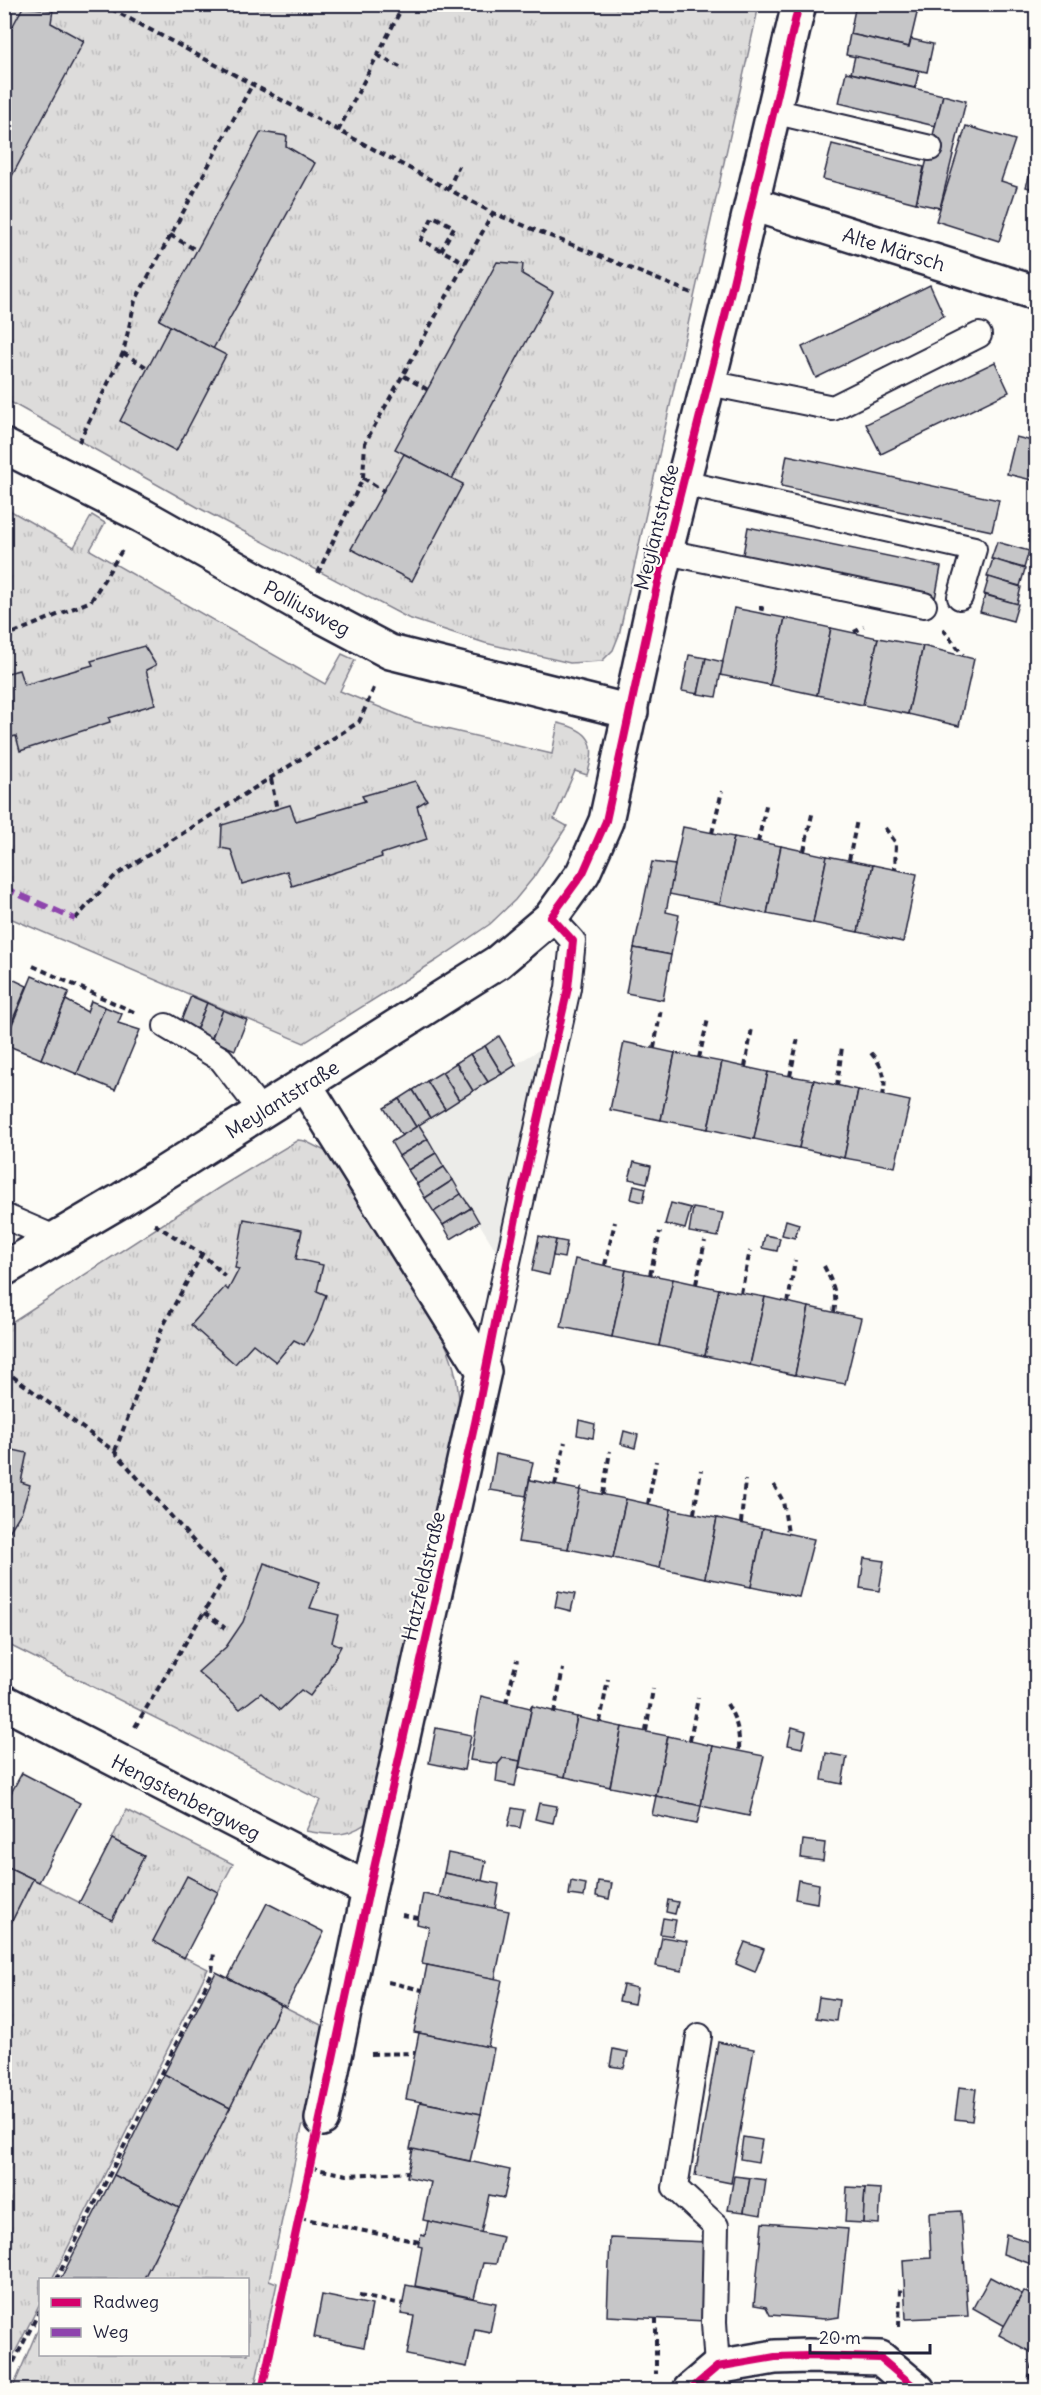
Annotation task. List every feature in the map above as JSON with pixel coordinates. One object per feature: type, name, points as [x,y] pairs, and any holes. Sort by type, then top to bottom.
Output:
[{"type":"street","name":"Meylantstraße","points":[[4,1269],[306,1085],[498,962],[552,917],[583,873],[606,821],[666,552],[709,383],[799,4]]},
{"type":"street","name":"Alte Märsch","points":[[752,204],[1036,293]]},
{"type":"street","name":"Polliusweg","points":[[4,446],[143,516],[390,652],[631,712]]},
{"type":"street","points":[[306,1085],[484,1371]]},
{"type":"street","name":"Hatzfeldstraße","points":[[322,2119],[369,1890],[484,1371]]},
{"type":"street","name":"Hengstenbergweg","points":[[4,1702],[369,1890]]},
{"type":"street","points":[[690,2391],[717,2367],[775,2357],[879,2358],[918,2391]]},
{"type":"lane","points":[[773,111],[930,148]]},
{"type":"lane","points":[[709,383],[833,408],[979,335]]},
{"type":"lane","points":[[683,483],[974,549],[960,597]]},
{"type":"lane","points":[[666,552],[924,605]]},
{"type":"lane","name":"Hatzfeldstraße","points":[[484,1371],[568,988],[573,941],[552,917]]},
{"type":"lane","points":[[166,1026],[221,1059],[262,1112]]},
{"type":"lane","points":[[4,1216],[55,1238]]},
{"type":"lane","points":[[699,2036],[675,2188],[716,2226],[714,2322],[717,2367]]},
{"type":"path","points":[[102,4],[493,213],[700,297]]},
{"type":"path","points":[[338,130],[404,4]]},
{"type":"path","points":[[377,56],[400,67]]},
{"type":"path","points":[[62,476],[123,353],[135,301],[252,85]]},
{"type":"path","points":[[448,189],[459,166]]},
{"type":"path","points":[[303,606],[363,478],[365,443],[493,213]]},
{"type":"path","points":[[441,250],[454,227],[433,216],[422,240],[441,250],[466,263]]},
{"type":"path","points":[[170,235],[196,250]]},
{"type":"path","points":[[123,353],[148,368]]},
{"type":"path","points":[[404,376],[428,390]]},
{"type":"path","points":[[363,478],[384,491]]},
{"type":"path","points":[[4,637],[91,601],[143,516]]},
{"type":"path","points":[[75,919],[115,876],[359,722],[390,652]]},
{"type":"path","points":[[271,778],[278,810]]},
{"type":"path","points":[[712,833],[722,791]]},
{"type":"path","points":[[758,842],[767,801]]},
{"type":"path","points":[[804,851],[813,810]]},
{"type":"path","points":[[849,860],[857,820]]},
{"type":"path","points":[[885,828],[896,843],[896,870]]},
{"type":"path","points":[[33,966],[166,1026]]},
{"type":"path","points":[[654,1048],[662,1009]]},
{"type":"path","points":[[699,1058],[708,1019]]},
{"type":"path","points":[[745,1067],[752,1029]]},
{"type":"path","points":[[790,1076],[798,1038]]},
{"type":"path","points":[[837,1086],[842,1047]]},
{"type":"path","points":[[871,1053],[882,1065],[886,1083],[883,1095]]},
{"type":"path","points":[[604,1265],[615,1222]]},
{"type":"path","points":[[154,1224],[202,1254],[225,1276]]},
{"type":"path","points":[[650,1275],[660,1232]]},
{"type":"path","points":[[696,1284],[705,1241]]},
{"type":"path","points":[[741,1293],[750,1251]]},
{"type":"path","points":[[114,1451],[162,1328],[202,1254]]},
{"type":"path","points":[[788,1303],[795,1260]]},
{"type":"path","points":[[824,1266],[837,1299],[834,1312]]},
{"type":"path","points":[[4,1370],[114,1451],[225,1577],[148,1702],[117,1762]]},
{"type":"path","points":[[555,1485],[565,1442]]},
{"type":"path","points":[[603,1494],[610,1451]]},
{"type":"path","points":[[648,1504],[656,1461]]},
{"type":"path","points":[[694,1513],[701,1470]]},
{"type":"path","points":[[741,1523],[746,1479]]},
{"type":"path","points":[[774,1485],[783,1501],[788,1533]]},
{"type":"path","points":[[204,1612],[225,1628]]},
{"type":"path","points":[[506,1703],[517,1660]]},
{"type":"path","points":[[554,1713],[563,1669]]},
{"type":"path","points":[[600,1722],[608,1679]]},
{"type":"path","points":[[646,1731],[653,1689]]},
{"type":"path","points":[[690,1740],[698,1698]]},
{"type":"path","points":[[727,1704],[736,1719],[740,1737],[739,1750]]},
{"type":"path","points":[[57,2278],[84,2230],[184,2032],[212,1972],[214,1952]]},
{"type":"path","points":[[311,2168],[347,2175],[408,2172]]},
{"type":"path","points":[[300,2218],[419,2242]]},
{"type":"path","points":[[359,2296],[403,2304]]},
{"type":"path","points":[[4,2381],[39,2312]]},
{"type":"path","points":[[656,2318],[656,2380]]},
{"type":"path","points":[[1027,2391],[1035,2354]]},
{"type":"shaded area","points":[[555,1040],[506,1267],[419,1125]]},
{"type":"green space","points":[[5,5],[759,5],[619,635],[613,650],[602,661],[570,663],[485,643],[408,618],[199,508],[5,399]]},
{"type":"green space","points":[[4,507],[74,547],[92,515],[105,523],[90,550],[325,684],[342,654],[355,660],[340,691],[416,722],[552,754],[558,723],[578,730],[589,740],[592,754],[587,775],[575,771],[554,819],[567,826],[533,878],[515,900],[490,924],[304,1043],[5,916]]},
{"type":"green space","points":[[298,1140],[325,1151],[444,1341],[454,1369],[460,1406],[460,1416],[372,1818],[357,1829],[341,1834],[306,1831],[320,1800],[5,1643],[4,1327],[220,1187]]},
{"type":"green space","points":[[126,1810],[233,1864],[218,1892],[153,1941],[208,1969],[53,2278],[39,2278],[39,2305],[5,2372],[4,1937],[33,1879],[112,1919],[144,1856],[112,1839]]},
{"type":"green space","points":[[281,2005],[327,2028],[310,2118],[302,2127],[269,2280],[277,2283],[254,2390],[12,2390],[39,2326],[39,2356],[249,2356],[249,2278],[144,2278]]},
{"type":"building","points":[[856,4],[935,4],[933,13],[918,9],[909,47],[850,34]]},
{"type":"building","points":[[23,7],[53,10],[51,23],[84,41],[4,191],[4,42]]},
{"type":"building","points":[[850,34],[909,47],[911,39],[933,44],[927,72],[846,55]]},
{"type":"building","points":[[855,56],[919,71],[915,88],[851,73]]},
{"type":"building","points":[[846,72],[943,95],[935,126],[839,103]]},
{"type":"building","points":[[943,95],[966,101],[940,208],[916,203]]},
{"type":"building","points":[[966,126],[1015,140],[1001,181],[1017,186],[999,241],[936,221]]},
{"type":"building","points":[[261,132],[287,136],[286,146],[315,163],[213,349],[159,320]]},
{"type":"building","points":[[832,144],[924,167],[916,203],[823,179]]},
{"type":"building","points":[[1036,154],[1036,190],[1026,187]]},
{"type":"building","points":[[497,262],[523,264],[522,274],[553,292],[452,479],[395,449]]},
{"type":"building","points":[[930,285],[944,316],[816,378],[802,347]]},
{"type":"building","points":[[170,326],[226,355],[176,451],[120,421]]},
{"type":"building","points":[[995,362],[1009,392],[881,454],[866,424]]},
{"type":"building","points":[[1016,437],[1036,442],[1036,481],[1007,474]]},
{"type":"building","points":[[404,454],[463,484],[412,581],[351,549]]},
{"type":"building","points":[[787,455],[999,500],[992,531],[781,486]]},
{"type":"building","points":[[748,527],[941,567],[935,599],[742,560]]},
{"type":"building","points":[[997,542],[1029,551],[1024,568],[991,559]]},
{"type":"building","points":[[993,559],[1025,569],[1020,586],[987,577]]},
{"type":"building","points":[[989,577],[1021,587],[1017,604],[984,594]]},
{"type":"building","points":[[985,595],[1018,604],[1013,621],[980,612]]},
{"type":"building","points":[[734,608],[785,618],[770,685],[720,675]]},
{"type":"building","points":[[785,618],[831,628],[817,695],[770,685]]},
{"type":"building","points":[[831,628],[878,638],[863,705],[817,695]]},
{"type":"building","points":[[878,638],[923,646],[908,714],[863,705]]},
{"type":"building","points":[[144,646],[156,665],[146,670],[155,704],[109,718],[110,722],[20,751],[16,736],[4,739],[4,674],[19,670],[24,685],[93,665],[91,661]]},
{"type":"building","points":[[923,646],[974,659],[959,726],[908,714]]},
{"type":"building","points":[[689,655],[706,658],[698,694],[682,691]]},
{"type":"building","points":[[706,658],[723,662],[716,697],[698,694]]},
{"type":"building","points":[[415,781],[427,800],[417,806],[427,839],[381,854],[382,857],[292,886],[287,871],[242,884],[231,850],[221,848],[222,825],[290,805],[296,821],[365,801],[362,796]]},
{"type":"building","points":[[683,827],[734,837],[720,904],[669,894]]},
{"type":"building","points":[[734,837],[781,846],[767,914],[720,904]]},
{"type":"building","points":[[781,846],[827,856],[813,923],[767,914]]},
{"type":"building","points":[[827,856],[873,865],[858,932],[813,923]]},
{"type":"building","points":[[652,862],[675,865],[666,912],[679,915],[671,955],[634,948]]},
{"type":"building","points":[[873,865],[917,874],[903,942],[858,932]]},
{"type":"building","points":[[634,948],[671,955],[663,1000],[626,993]]},
{"type":"building","points":[[4,975],[27,986],[7,1033],[4,1032]]},
{"type":"building","points":[[32,976],[69,992],[41,1059],[4,1044]]},
{"type":"building","points":[[191,996],[207,1003],[195,1033],[179,1026]]},
{"type":"building","points":[[66,1000],[87,1012],[91,1001],[105,1007],[77,1074],[41,1059]]},
{"type":"building","points":[[207,1003],[223,1010],[211,1040],[195,1033]]},
{"type":"building","points":[[105,1007],[122,1014],[118,1023],[140,1030],[115,1090],[77,1074]]},
{"type":"building","points":[[223,1010],[247,1020],[235,1050],[211,1040]]},
{"type":"building","points":[[499,1036],[516,1065],[502,1074],[485,1046]]},
{"type":"building","points":[[624,1042],[675,1053],[661,1120],[610,1110]]},
{"type":"building","points":[[485,1046],[502,1074],[488,1082],[470,1054]]},
{"type":"building","points":[[675,1053],[722,1062],[708,1129],[661,1120]]},
{"type":"building","points":[[470,1054],[488,1082],[473,1091],[456,1063]]},
{"type":"building","points":[[722,1062],[768,1072],[754,1139],[708,1129]]},
{"type":"building","points":[[456,1063],[473,1091],[459,1100],[442,1072]]},
{"type":"building","points":[[442,1072],[459,1100],[445,1109],[427,1081]]},
{"type":"building","points":[[768,1072],[814,1080],[799,1148],[754,1139]]},
{"type":"building","points":[[814,1080],[858,1090],[844,1158],[799,1148]]},
{"type":"building","points":[[427,1081],[445,1109],[430,1118],[413,1090]]},
{"type":"building","points":[[413,1090],[430,1118],[416,1127],[399,1099]]},
{"type":"building","points":[[858,1090],[910,1101],[895,1167],[844,1158]]},
{"type":"building","points":[[399,1099],[416,1127],[402,1136],[384,1108]]},
{"type":"building","points":[[419,1125],[428,1139],[399,1156],[391,1142]]},
{"type":"building","points":[[428,1139],[436,1153],[408,1170],[399,1156]]},
{"type":"building","points":[[436,1153],[444,1167],[417,1184],[408,1170]]},
{"type":"building","points":[[634,1162],[651,1166],[647,1183],[629,1179]]},
{"type":"building","points":[[444,1167],[453,1180],[425,1198],[417,1184]]},
{"type":"building","points":[[453,1180],[461,1194],[434,1212],[425,1198]]},
{"type":"building","points":[[634,1185],[646,1188],[643,1202],[631,1199]]},
{"type":"building","points":[[461,1194],[471,1208],[443,1225],[434,1212]]},
{"type":"building","points":[[671,1203],[691,1208],[685,1229],[665,1224]]},
{"type":"building","points":[[471,1208],[479,1222],[451,1239],[443,1225]]},
{"type":"building","points":[[693,1208],[723,1213],[718,1237],[689,1232]]},
{"type":"building","points":[[244,1219],[302,1230],[296,1259],[323,1265],[317,1291],[326,1295],[317,1321],[304,1345],[294,1340],[276,1362],[253,1344],[235,1364],[191,1325],[225,1287],[228,1290],[239,1269],[235,1268]]},
{"type":"building","points":[[786,1220],[799,1224],[795,1238],[782,1235]]},
{"type":"building","points":[[765,1235],[780,1238],[777,1251],[762,1248]]},
{"type":"building","points":[[539,1236],[556,1240],[549,1275],[532,1271]]},
{"type":"building","points":[[556,1240],[567,1242],[564,1258],[553,1256]]},
{"type":"building","points":[[575,1259],[626,1270],[612,1337],[561,1327]]},
{"type":"building","points":[[626,1270],[673,1279],[659,1346],[612,1337]]},
{"type":"building","points":[[673,1279],[719,1289],[705,1356],[659,1346]]},
{"type":"building","points":[[719,1289],[765,1297],[750,1365],[705,1356]]},
{"type":"building","points":[[765,1297],[809,1307],[795,1375],[750,1365]]},
{"type":"building","points":[[809,1307],[861,1318],[845,1384],[795,1375]]},
{"type":"building","points":[[579,1420],[595,1424],[593,1438],[577,1435]]},
{"type":"building","points":[[624,1431],[638,1435],[635,1448],[621,1444]]},
{"type":"building","points":[[4,1448],[27,1453],[21,1482],[30,1485],[22,1511],[6,1537]]},
{"type":"building","points":[[496,1454],[533,1462],[526,1496],[490,1490]]},
{"type":"building","points":[[530,1477],[531,1480],[579,1490],[581,1488],[568,1549],[518,1542]]},
{"type":"building","points":[[580,1490],[626,1499],[613,1558],[568,1549]]},
{"type":"building","points":[[626,1499],[671,1509],[660,1568],[613,1558]]},
{"type":"building","points":[[671,1509],[717,1518],[705,1578],[660,1568]]},
{"type":"building","points":[[717,1518],[763,1528],[751,1587],[705,1578]]},
{"type":"building","points":[[763,1528],[814,1539],[799,1597],[751,1587]]},
{"type":"building","points":[[864,1558],[884,1561],[879,1591],[860,1588]]},
{"type":"building","points":[[264,1563],[320,1582],[310,1608],[339,1615],[332,1642],[341,1646],[326,1674],[310,1696],[301,1690],[280,1710],[261,1693],[240,1709],[198,1672],[226,1647],[243,1622]]},
{"type":"building","points":[[558,1591],[575,1594],[571,1611],[555,1607]]},
{"type":"building","points":[[481,1696],[530,1708],[532,1706],[520,1761],[503,1758],[498,1764],[470,1760]]},
{"type":"building","points":[[532,1706],[577,1717],[565,1777],[520,1767],[519,1769]]},
{"type":"building","points":[[577,1717],[622,1727],[610,1787],[565,1777]]},
{"type":"building","points":[[622,1727],[668,1736],[656,1796],[610,1787]]},
{"type":"building","points":[[792,1727],[806,1731],[802,1748],[788,1745]]},
{"type":"building","points":[[436,1728],[471,1735],[464,1770],[429,1763]]},
{"type":"building","points":[[668,1736],[713,1746],[701,1806],[656,1796]]},
{"type":"building","points":[[713,1746],[764,1756],[749,1816],[701,1806]]},
{"type":"building","points":[[826,1753],[847,1757],[842,1784],[822,1780]]},
{"type":"building","points":[[503,1758],[520,1761],[515,1786],[496,1782],[498,1764]]},
{"type":"building","points":[[22,1773],[80,1803],[39,1882],[4,1865],[4,1806]]},
{"type":"building","points":[[656,1796],[701,1806],[697,1824],[652,1815]]},
{"type":"building","points":[[539,1803],[557,1806],[553,1823],[535,1819]]},
{"type":"building","points":[[512,1808],[524,1810],[520,1828],[508,1826]]},
{"type":"building","points":[[112,1839],[144,1856],[112,1920],[79,1903]]},
{"type":"building","points":[[803,1840],[825,1843],[823,1861],[801,1858]]},
{"type":"building","points":[[448,1853],[486,1861],[482,1881],[444,1873]]},
{"type":"building","points":[[4,1865],[33,1879],[4,1937]]},
{"type":"building","points":[[444,1873],[499,1884],[495,1909],[439,1897]]},
{"type":"building","points":[[187,1876],[218,1892],[184,1958],[153,1941]]},
{"type":"building","points":[[798,1880],[819,1884],[817,1903],[795,1899]]},
{"type":"building","points":[[571,1881],[586,1884],[584,1897],[569,1895]]},
{"type":"building","points":[[598,1881],[612,1883],[609,1899],[596,1896]]},
{"type":"building","points":[[423,1894],[509,1911],[495,1979],[422,1964],[429,1927],[417,1924]]},
{"type":"building","points":[[668,1900],[678,1902],[675,1914],[666,1912]]},
{"type":"building","points":[[267,1903],[324,1932],[286,2007],[228,1978]]},
{"type":"building","points":[[663,1918],[676,1920],[673,1936],[660,1934]]},
{"type":"building","points":[[662,1937],[687,1941],[682,1971],[656,1966]]},
{"type":"building","points":[[745,1942],[764,1949],[755,1972],[736,1964]]},
{"type":"building","points":[[427,1965],[502,1980],[488,2047],[414,2032]]},
{"type":"building","points":[[216,1972],[281,2005],[230,2108],[164,2074]]},
{"type":"building","points":[[623,1985],[637,1988],[634,2004],[619,2001]]},
{"type":"building","points":[[819,1997],[839,2000],[836,2021],[816,2018]]},
{"type":"building","points":[[419,2033],[494,2048],[481,2114],[406,2099]]},
{"type":"building","points":[[718,2042],[754,2049],[731,2183],[695,2176]]},
{"type":"building","points":[[613,2049],[628,2052],[624,2068],[610,2066]]},
{"type":"building","points":[[164,2074],[230,2108],[179,2208],[114,2175]]},
{"type":"building","points":[[959,2087],[976,2089],[972,2121],[955,2119]]},
{"type":"building","points":[[420,2102],[481,2114],[470,2161],[410,2149]]},
{"type":"building","points":[[743,2137],[762,2140],[758,2162],[740,2159]]},
{"type":"building","points":[[413,2149],[510,2170],[504,2198],[489,2195],[481,2233],[423,2220],[431,2182],[407,2177]]},
{"type":"building","points":[[114,2175],[179,2208],[144,2278],[61,2278]]},
{"type":"building","points":[[734,2176],[750,2178],[744,2212],[728,2210]]},
{"type":"building","points":[[750,2178],[766,2180],[761,2215],[744,2212]]},
{"type":"building","points":[[847,2187],[865,2188],[863,2223],[845,2222]]},
{"type":"building","points":[[865,2188],[881,2189],[879,2224],[863,2223]]},
{"type":"building","points":[[961,2211],[968,2316],[906,2319],[903,2260],[931,2258],[929,2213]]},
{"type":"building","points":[[428,2221],[503,2237],[496,2264],[483,2263],[474,2298],[415,2286],[422,2247],[418,2246],[421,2235],[425,2236]]},
{"type":"building","points":[[762,2223],[848,2229],[839,2317],[825,2319],[770,2315],[766,2307],[754,2305]]},
{"type":"building","points":[[1006,2234],[1036,2244],[1034,2265],[1003,2254]]},
{"type":"building","points":[[610,2238],[708,2242],[705,2321],[607,2316]]},
{"type":"building","points":[[990,2277],[1022,2294],[1005,2326],[973,2308]]},
{"type":"building","points":[[406,2285],[496,2303],[490,2332],[475,2329],[467,2367],[407,2355],[414,2316],[401,2314]]},
{"type":"building","points":[[1024,2291],[1036,2298],[1036,2355],[999,2335]]},
{"type":"building","points":[[322,2295],[372,2305],[364,2347],[314,2337]]},
{"type":"marked path","points":[[4,888],[75,919]]},
{"type":"cycle path","points":[[262,2390],[369,1890],[475,1423],[519,1203],[568,988],[573,941],[551,917],[583,873],[606,821],[657,586],[727,308],[799,4]]},
{"type":"cycle path","points":[[690,2390],[717,2367],[775,2357],[808,2356],[880,2358],[918,2390]]}]
